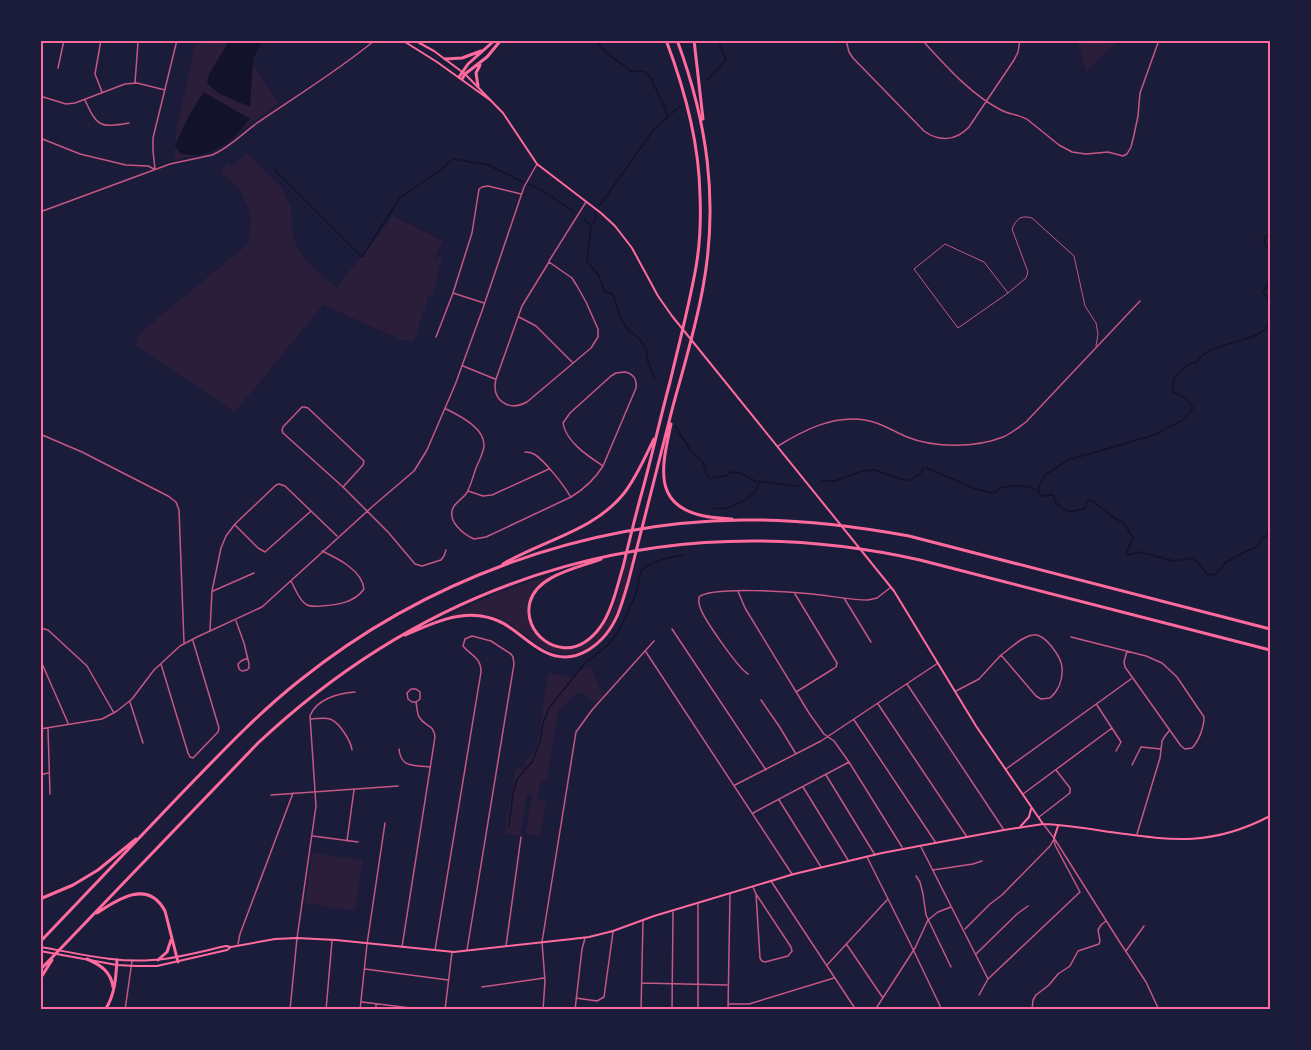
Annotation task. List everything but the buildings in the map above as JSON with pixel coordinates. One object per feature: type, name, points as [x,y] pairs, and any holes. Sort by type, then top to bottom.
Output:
[{"type":"highway","points":[[460,78],[468,64],[495,40]]},
{"type":"highway","points":[[478,86],[476,73],[501,40]]},
{"type":"highway","points":[[610,556],[556,576],[539,587],[531,599],[529,617],[540,638],[558,647],[580,645],[590,638],[605,620],[615,595],[689,308],[696,267],[700,219],[699,171],[692,122],[685,94],[666,40]]},
{"type":"highway","points":[[677,40],[694,88],[704,136]]},
{"type":"highway","points":[[392,640],[439,621],[468,615],[488,617],[510,627],[542,650],[564,657],[576,656],[588,651],[610,628],[622,601],[700,302],[708,245],[710,187],[694,40]]},
{"type":"highway","points":[[445,59],[469,57],[488,48]]},
{"type":"highway","points":[[464,73],[483,61]]},
{"type":"highway","points":[[678,390],[663,471],[664,482],[668,493],[678,505],[694,514],[742,520],[814,522],[909,536],[1270,629]]},
{"type":"highway","points":[[495,569],[509,560],[590,522],[608,509],[621,497],[634,479],[657,432]]},
{"type":"highway","points":[[40,942],[237,736],[274,701],[317,666],[403,611],[465,581],[548,551],[651,528],[709,521],[742,520]]},
{"type":"highway","points":[[40,970],[226,776],[282,721],[344,672],[392,640],[448,610],[496,589],[552,570],[647,548],[715,542],[818,543],[873,550],[938,564],[1270,650]]},
{"type":"highway","points":[[40,899],[73,885],[98,870],[144,833]]},
{"type":"highway","points":[[93,916],[114,902],[132,894],[144,894],[154,898],[166,914],[178,962]]},
{"type":"highway","points":[[158,960],[166,954],[172,938]]},
{"type":"highway","points":[[40,979],[54,956]]},
{"type":"highway","points":[[87,959],[104,968],[111,977],[114,989]]},
{"type":"highway","points":[[105,1010],[112,999],[117,960]]},
{"type":"main road","points":[[402,40],[492,101]]},
{"type":"main road","points":[[414,40],[445,59],[478,86],[506,117],[537,164],[609,219],[624,236],[658,296],[676,321],[891,588],[976,726],[1043,824]]},
{"type":"main road","points":[[1020,827],[1029,817],[1030,806]]},
{"type":"main road","points":[[40,947],[117,965],[157,966],[227,950],[238,945],[275,939],[333,940],[452,951],[506,947],[613,931],[770,880],[903,849],[1020,827],[1043,824],[1059,825],[1171,840],[1201,839],[1242,829],[1270,816]]},
{"type":"main road","points":[[1054,838],[1059,825]]},
{"type":"main road","points":[[40,951],[132,961],[158,960],[226,946],[231,947]]},
{"type":"street","points":[[57,68],[64,40]]},
{"type":"street","points":[[101,40],[95,74],[102,92]]},
{"type":"street","points":[[155,170],[153,138],[177,40]]},
{"type":"street","points":[[40,212],[178,162],[212,155],[223,150],[254,125],[375,40]]},
{"type":"street","points":[[846,40],[853,58],[924,131],[935,138],[951,138],[964,132],[1014,60],[1020,40]]},
{"type":"street","points":[[922,40],[962,82],[1004,112],[1025,118],[1059,145],[1072,152],[1086,154],[1108,152],[1125,155],[1130,151],[1138,116],[1140,93],[1159,40]]},
{"type":"street","points":[[135,83],[138,42]]},
{"type":"street","points":[[40,96],[66,104],[119,85],[135,83],[165,90]]},
{"type":"street","points":[[84,99],[91,115],[99,123],[108,126],[129,123]]},
{"type":"street","points":[[40,138],[80,153],[126,165],[148,166],[155,170]]},
{"type":"street","points":[[40,729],[102,719],[114,713],[137,694],[160,663],[184,644],[262,607],[419,465],[462,366],[526,181],[537,164]]},
{"type":"street","points":[[436,337],[472,233],[479,189],[488,186],[522,194]]},
{"type":"street","points":[[549,262],[568,275],[577,286],[598,329],[598,337],[594,345],[527,402],[514,406],[505,405],[495,391],[496,379],[522,306],[586,201]]},
{"type":"street","points":[[453,293],[485,303]]},
{"type":"street","points":[[777,446],[820,424],[849,419],[877,422],[909,438],[933,444],[980,444],[1006,436],[1026,422],[1140,301]]},
{"type":"street","points":[[518,317],[536,326],[573,363]]},
{"type":"street","points":[[462,366],[496,379]]},
{"type":"street","points":[[445,408],[478,430],[483,438],[482,453],[467,491],[454,506],[452,516],[459,529],[474,539],[486,537],[571,497],[589,483],[603,466],[636,388],[635,378],[629,373],[620,372],[610,376],[570,413],[563,423],[568,436],[603,466]]},
{"type":"street","points":[[343,488],[364,461],[308,408],[302,407],[285,425],[283,433],[343,488],[367,510],[418,566],[441,560],[446,550]]},
{"type":"street","points":[[40,434],[82,452],[176,502],[179,510],[184,644]]},
{"type":"street","points":[[525,452],[534,454],[565,487],[571,497]]},
{"type":"street","points":[[467,491],[483,496],[492,495],[549,469]]},
{"type":"street","points":[[210,631],[212,591],[225,536],[273,487],[279,484],[285,486],[338,537]]},
{"type":"street","points":[[235,524],[258,548],[265,552],[311,510]]},
{"type":"street","points":[[290,580],[300,598],[308,606],[336,606],[359,594],[364,589],[361,579],[345,564],[322,551]]},
{"type":"street","points":[[212,591],[254,573]]},
{"type":"street","points":[[747,674],[738,666],[702,613],[699,597],[706,593],[738,591],[872,600],[891,588]]},
{"type":"street","points":[[738,591],[745,608],[796,692],[824,734],[834,741],[849,762],[903,849]]},
{"type":"street","points":[[794,593],[837,663],[836,667],[796,692]]},
{"type":"street","points":[[844,598],[871,642]]},
{"type":"street","points":[[236,620],[248,658],[249,668],[242,671],[238,667],[239,662],[248,658]]},
{"type":"street","points":[[40,628],[48,630],[87,666],[114,713]]},
{"type":"street","points":[[672,629],[766,770]]},
{"type":"street","points":[[955,691],[979,679],[1001,655],[1026,637],[1038,634],[1044,638],[1061,662],[1062,676],[1058,690],[1050,698],[1041,699],[1036,696],[1001,655]]},
{"type":"street","points":[[435,950],[481,672],[480,663],[464,647],[464,640],[470,636],[491,641],[511,654],[514,664],[466,951]]},
{"type":"street","points":[[1071,637],[1127,651],[1151,658],[1166,666],[1177,677],[1204,717],[1196,744],[1191,749],[1182,748],[1125,667],[1127,651]]},
{"type":"street","points":[[160,663],[188,753],[193,758],[218,732],[219,727],[192,639]]},
{"type":"street","points":[[543,1010],[545,978],[542,942],[576,732],[592,710],[654,641]]},
{"type":"street","points":[[645,651],[792,875]]},
{"type":"street","points":[[40,659],[69,723]]},
{"type":"street","points":[[734,786],[828,736],[938,663]]},
{"type":"street","points":[[1006,770],[1131,680]]},
{"type":"street","points":[[907,684],[1004,830]]},
{"type":"street","points":[[411,689],[420,692],[420,699],[416,702],[408,699],[407,693],[411,689]]},
{"type":"street","points":[[290,1010],[297,938],[316,806],[310,719],[313,710],[333,696],[355,692]]},
{"type":"street","points":[[761,700],[795,754]]},
{"type":"street","points":[[130,701],[143,742]]},
{"type":"street","points":[[402,947],[434,732],[420,718],[416,702]]},
{"type":"street","points":[[877,703],[968,837]]},
{"type":"street","points":[[1096,704],[1121,742],[1116,751]]},
{"type":"street","points":[[310,719],[327,719],[336,723],[352,742],[352,750]]},
{"type":"street","points":[[853,719],[936,843]]},
{"type":"street","points":[[48,728],[50,794]]},
{"type":"street","points":[[1023,795],[1112,728]]},
{"type":"street","points":[[1137,836],[1160,758],[1163,738],[1170,731]]},
{"type":"street","points":[[1132,765],[1141,747],[1162,749]]},
{"type":"street","points":[[399,749],[400,758],[406,763],[430,767]]},
{"type":"street","points":[[752,814],[849,762]]},
{"type":"street","points":[[1038,818],[1070,794],[1070,788],[1056,770]]},
{"type":"street","points":[[40,775],[49,772]]},
{"type":"street","points":[[825,774],[875,855]]},
{"type":"street","points":[[271,795],[398,786]]},
{"type":"street","points":[[803,786],[848,861]]},
{"type":"street","points":[[347,841],[354,789]]},
{"type":"street","points":[[238,945],[240,933],[293,793]]},
{"type":"street","points":[[779,799],[821,868]]},
{"type":"street","points":[[360,1010],[367,944],[385,823]]},
{"type":"street","points":[[1043,824],[1146,982],[1159,1010]]},
{"type":"street","points":[[312,836],[358,842]]},
{"type":"street","points":[[506,947],[521,837]]},
{"type":"street","points":[[979,995],[988,979],[1080,892],[1054,845],[1054,838]]},
{"type":"street","points":[[963,930],[1002,895],[1050,846],[1054,838]]},
{"type":"street","points":[[920,846],[988,979]]},
{"type":"street","points":[[867,857],[942,1010]]},
{"type":"street","points":[[932,870],[973,866],[982,861]]},
{"type":"street","points":[[916,876],[920,882],[928,920],[951,967]]},
{"type":"street","points":[[770,880],[856,1010]]},
{"type":"street","points":[[752,886],[791,947],[792,951],[788,956],[765,962],[760,958],[756,894]]},
{"type":"street","points":[[728,1010],[730,893]]},
{"type":"street","points":[[826,966],[888,899]]},
{"type":"street","points":[[698,903],[698,1010]]},
{"type":"street","points":[[975,954],[1028,906]]},
{"type":"street","points":[[875,1010],[914,950],[928,920],[938,912],[951,907]]},
{"type":"street","points":[[672,1010],[673,911]]},
{"type":"street","points":[[641,1010],[643,920]]},
{"type":"street","points":[[1032,1010],[1034,997],[1070,966],[1078,951],[1099,944],[1099,927],[1106,921]]},
{"type":"street","points":[[1126,951],[1144,926]]},
{"type":"street","points":[[576,998],[597,1001],[604,997],[613,931]]},
{"type":"street","points":[[575,1010],[585,937]]},
{"type":"street","points":[[326,1010],[333,940]]},
{"type":"street","points":[[846,944],[883,998]]},
{"type":"street","points":[[445,1010],[452,951]]},
{"type":"street","points":[[125,1010],[132,961]]},
{"type":"street","points":[[364,969],[448,980]]},
{"type":"street","points":[[482,987],[545,978]]},
{"type":"street","points":[[729,1004],[749,1004],[835,978]]},
{"type":"street","points":[[641,983],[729,985]]},
{"type":"street","points":[[361,1002],[427,1010]]},
{"type":"street","points":[[376,1003],[376,1010]]},
{"type":"lane","points":[[1008,293],[984,262],[945,244],[914,269],[957,328],[1008,293],[1026,278],[1028,272],[1012,229],[1018,219],[1024,216],[1032,218],[1074,256],[1085,306],[1096,323],[1098,334],[1095,348]]},
{"type":"shaded area","points":[[1077,40],[1118,40],[1118,41],[1086,72]]},
{"type":"shaded area","points":[[196,41],[227,41],[230,44],[256,51],[252,62],[279,104],[212,152],[174,160],[177,126]]},
{"type":"shaded area","points":[[229,41],[262,41],[253,59],[250,107],[218,93],[207,83],[209,74]]},
{"type":"shaded area","points":[[204,92],[250,119],[236,135],[219,148],[201,155],[180,153],[175,146]]},
{"type":"shaded area","points":[[247,153],[281,186],[291,207],[293,238],[303,257],[336,288],[393,216],[443,241],[434,260],[443,254],[433,295],[429,295],[414,341],[402,340],[323,305],[235,412],[136,345],[140,333],[249,243],[251,214],[240,191],[220,171],[228,163],[232,166]]},
{"type":"shaded area","points":[[633,556],[622,600],[609,628],[589,648],[575,653],[561,654],[548,650],[512,625],[495,617],[478,614],[447,616],[497,593],[560,572],[543,581],[534,592],[529,604],[530,619],[535,632],[543,641],[563,647],[580,646],[593,637],[607,620],[618,594],[627,557]]},
{"type":"shaded area","points":[[591,667],[603,696],[597,703],[578,692],[558,712],[547,781],[541,780],[537,800],[546,801],[540,836],[526,834],[532,795],[527,794],[520,836],[504,834],[515,773],[517,768],[525,769],[526,758],[530,758],[538,742],[548,673],[574,677],[577,670]]},
{"type":"shaded area","points":[[312,853],[363,860],[355,911],[305,903]]},
{"type":"waterway","points":[[595,40],[630,71],[645,72],[650,77],[667,117]]},
{"type":"waterway","points":[[707,80],[726,60],[720,46],[721,40]]},
{"type":"waterway","points":[[600,205],[654,129],[680,106]]},
{"type":"waterway","points":[[274,169],[362,257],[400,198],[453,159],[488,165],[523,182]]},
{"type":"waterway","points":[[528,184],[545,192],[573,211]]},
{"type":"waterway","points":[[592,225],[595,221],[595,212]]},
{"type":"waterway","points":[[584,220],[591,226],[587,261],[599,276],[605,292],[614,297],[620,316],[628,330],[639,338],[646,349],[648,362],[655,379]]},
{"type":"waterway","points":[[1270,234],[1264,238],[1265,245],[1270,249]]},
{"type":"waterway","points":[[1270,279],[1263,293],[1270,300]]},
{"type":"waterway","points":[[1270,323],[1253,337],[1209,351],[1196,363],[1190,363],[1174,378],[1172,392],[1186,398],[1193,408],[1185,419],[1154,435],[1068,460],[1045,475],[1038,492],[1041,496],[1053,495],[1056,503],[1068,512],[1084,509],[1088,500],[1093,501],[1111,516],[1124,523],[1133,538],[1126,554],[1139,552],[1174,561],[1194,558],[1207,574],[1214,575],[1224,563],[1258,547],[1270,528]]},
{"type":"waterway","points":[[675,426],[691,451],[703,462],[710,478],[726,476],[731,472],[740,473],[755,481],[799,486]]},
{"type":"waterway","points":[[822,481],[835,481],[862,471],[875,470],[903,480],[910,480],[919,475],[924,467]]},
{"type":"waterway","points":[[927,468],[973,488],[992,493],[999,488],[1014,486],[1030,487],[1038,491]]},
{"type":"waterway","points":[[713,509],[725,509],[736,505],[751,496],[759,482]]},
{"type":"waterway","points":[[509,826],[517,779],[532,762],[549,708],[585,663],[607,646],[620,629],[636,594],[641,570],[667,558],[684,555]]}]
